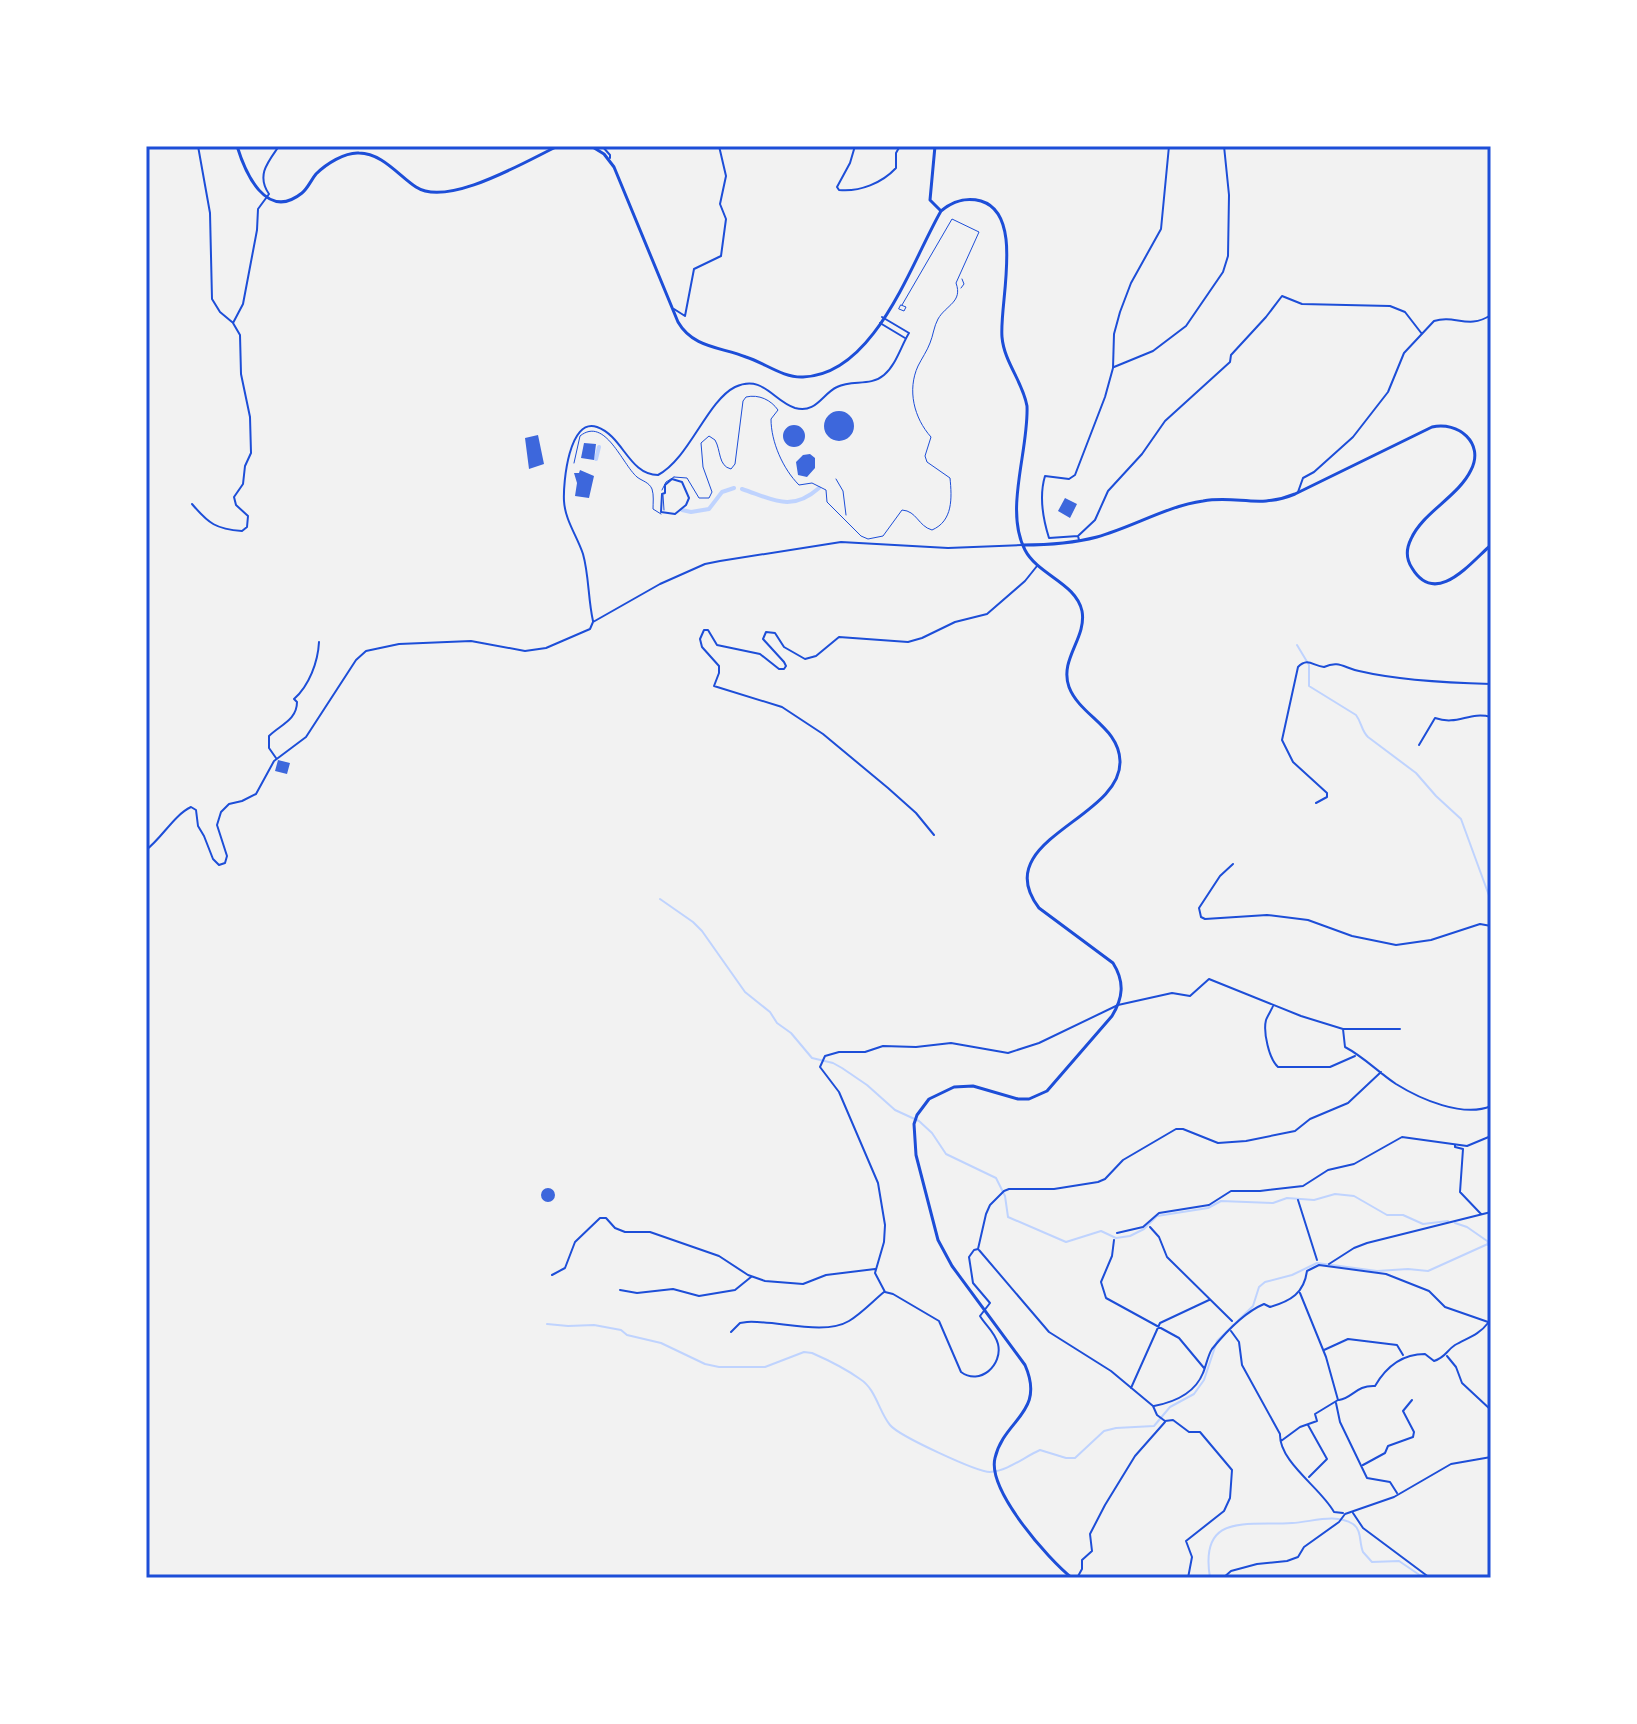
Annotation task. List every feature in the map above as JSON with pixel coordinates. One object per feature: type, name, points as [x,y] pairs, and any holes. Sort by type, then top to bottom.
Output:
[{"type":"street","points":[[192,504],[214,526],[242,531],[247,527],[248,516],[236,505],[234,497],[243,484],[245,466],[251,453],[250,417],[241,374],[240,335],[212,299],[210,213],[198,146]]},
{"type":"street","points":[[237,146],[250,178],[267,198],[284,201],[303,192],[320,171],[343,156],[358,153],[380,159],[426,192],[443,194],[466,188],[558,146]]},
{"type":"street","points":[[233,323],[243,304],[258,209],[269,194],[263,177],[267,162],[279,146]]},
{"type":"street","points":[[591,146],[609,159]]},
{"type":"street","points":[[602,146],[610,155],[609,159],[682,328],[695,340],[794,376],[819,373],[851,358],[866,344],[941,211],[956,201],[978,200],[991,206],[1003,220],[1006,249],[1003,343],[1024,391],[1027,406],[1016,513],[1023,545],[1037,566],[1066,588],[1080,605],[1082,623],[1068,662],[1068,685],[1077,700],[1113,738],[1120,759],[1118,775],[1111,788],[1037,852],[1029,870],[1029,888],[1035,902],[1046,914],[1113,963],[1121,982],[1118,1005],[1074,1063],[1047,1091],[1029,1099],[1018,1099],[973,1086],[954,1087],[929,1099],[914,1124],[916,1155],[938,1240],[952,1266],[1025,1365],[1032,1389],[1024,1412],[995,1455],[994,1473],[1033,1540],[1075,1578],[1082,1569],[1082,1560],[1092,1551],[1090,1534],[1135,1456],[1164,1421],[1173,1420],[1189,1432],[1200,1432],[1232,1470],[1230,1498],[1224,1511],[1186,1541],[1192,1557],[1188,1578]]},
{"type":"street","points":[[672,308],[685,316],[694,269],[721,256],[726,221],[720,204],[726,176],[719,146]]},
{"type":"street","points":[[855,146],[837,187],[839,190],[861,190],[887,177],[896,168],[896,153],[900,146]]},
{"type":"street","points":[[935,146],[930,200],[941,211]]},
{"type":"street","points":[[1169,146],[1161,229],[1131,283],[1120,312],[1114,334],[1113,368],[1105,397],[1075,475],[1069,479],[1045,476],[1042,497],[1049,538],[1097,537],[1205,500],[1267,502],[1298,493],[1432,427],[1452,426],[1470,439],[1474,462],[1467,476],[1413,534],[1408,548],[1410,564],[1427,581],[1445,583],[1462,573],[1491,545]]},
{"type":"street","points":[[1113,368],[1153,351],[1186,326],[1223,272],[1228,256],[1229,195],[1224,146]]},
{"type":"street","points":[[593,622],[660,584],[705,564],[720,561],[841,542],[948,548],[1023,545],[1079,538],[1095,520],[1108,491],[1142,454],[1165,421],[1230,362],[1231,355],[1282,296],[1302,304],[1390,306],[1405,312],[1422,334]]},
{"type":"street","points":[[1298,493],[1303,478],[1353,437],[1388,392],[1404,353],[1437,320],[1473,323],[1491,315]]},
{"type":"street","points":[[146,850],[160,839],[184,810],[191,807],[196,810],[197,823],[213,859],[219,865],[225,863],[227,856],[217,825],[221,812],[229,804],[256,794],[276,758],[306,737],[356,660],[373,647],[471,641],[525,651],[546,648],[590,629],[593,622],[583,555],[564,506],[573,442],[580,429],[590,425],[601,429],[642,472],[658,475],[674,463],[721,400],[737,386],[761,385],[788,405],[808,409],[841,385],[880,378],[890,368],[909,333],[882,317]]},
{"type":"street","points":[[879,322],[906,338]]},
{"type":"street","points":[[673,478],[682,482],[689,501],[675,514],[663,512],[665,485],[673,478]]},
{"type":"street","points":[[934,835],[916,813],[823,734],[782,707],[714,686],[719,666],[702,647],[702,633],[708,630],[717,645],[760,654],[779,669],[784,669],[784,662],[763,639],[766,632],[775,633],[784,647],[805,659],[816,656],[839,637],[908,642],[966,618],[987,614],[1025,581],[1037,566]]},
{"type":"street","points":[[276,758],[269,748],[269,736],[285,725],[297,711],[294,699],[301,693],[311,674],[319,642]]},
{"type":"street","points":[[1316,803],[1327,797],[1327,793],[1293,762],[1282,740],[1301,663],[1308,661],[1320,667],[1339,663],[1371,674],[1445,683],[1491,684]]},
{"type":"street","points":[[1419,745],[1435,718],[1458,721],[1478,714],[1491,717]]},
{"type":"street","points":[[1233,864],[1220,876],[1199,908],[1201,917],[1267,915],[1308,920],[1352,936],[1396,945],[1431,940],[1474,925],[1491,926]]},
{"type":"street","points":[[885,1292],[876,1269],[884,1242],[885,1225],[878,1183],[839,1092],[821,1069],[823,1057],[839,1052],[865,1052],[883,1046],[916,1047],[951,1043],[1008,1053],[1039,1043],[1118,1005],[1172,993],[1190,996],[1209,979],[1343,1029],[1400,1029]]},
{"type":"street","points":[[1273,1005],[1265,1021],[1272,1060],[1278,1067],[1330,1067],[1357,1054]]},
{"type":"street","points":[[1343,1029],[1345,1047],[1397,1085],[1442,1104],[1473,1110],[1491,1106]]},
{"type":"street","points":[[885,1292],[939,1321],[961,1372],[969,1377],[982,1377],[998,1355],[994,1334],[980,1316],[990,1303],[973,1283],[969,1262],[971,1253],[978,1249],[990,1205],[1004,1191],[1054,1189],[1098,1182],[1123,1160],[1176,1129],[1218,1143],[1295,1131],[1310,1119],[1348,1103],[1381,1072]]},
{"type":"street","points":[[1117,1233],[1143,1227],[1159,1213],[1209,1205],[1231,1191],[1303,1186],[1323,1173],[1354,1164],[1402,1137],[1472,1145],[1491,1136]]},
{"type":"street","points":[[1455,1145],[1463,1149],[1460,1192],[1482,1215]]},
{"type":"street","points":[[1298,1200],[1317,1260]]},
{"type":"street","points":[[1153,1406],[1188,1394],[1196,1386],[1213,1349],[1230,1330],[1256,1308],[1264,1304],[1270,1307],[1283,1304],[1303,1289],[1307,1271],[1324,1266],[1367,1243],[1491,1212]]},
{"type":"street","points":[[552,1275],[565,1268],[575,1242],[600,1218],[606,1218],[615,1228],[625,1232],[650,1232],[719,1256],[765,1281],[803,1284],[826,1275],[876,1269]]},
{"type":"street","points":[[1150,1227],[1159,1237],[1167,1257],[1232,1321]]},
{"type":"street","points":[[1114,1240],[1112,1256],[1101,1282],[1106,1298],[1179,1338],[1205,1368]]},
{"type":"street","points":[[978,1249],[1049,1332],[1111,1371],[1153,1406],[1164,1421]]},
{"type":"street","points":[[1324,1266],[1386,1274],[1416,1284],[1435,1295],[1445,1307],[1490,1322]]},
{"type":"street","points":[[620,1290],[657,1293],[673,1289],[699,1296],[735,1290],[752,1276]]},
{"type":"street","points":[[731,1332],[740,1323],[747,1322],[839,1325],[849,1321],[885,1292]]},
{"type":"street","points":[[1299,1292],[1323,1351],[1338,1416],[1361,1467],[1367,1478],[1390,1482],[1398,1495]]},
{"type":"street","points":[[1131,1389],[1160,1323],[1210,1300]]},
{"type":"street","points":[[1280,1441],[1317,1421],[1315,1414],[1318,1410],[1348,1398],[1364,1386],[1375,1386],[1380,1377],[1403,1356],[1425,1354],[1436,1361],[1490,1322]]},
{"type":"street","points":[[1230,1330],[1239,1342],[1242,1365],[1280,1434],[1285,1454],[1334,1512],[1344,1516]]},
{"type":"street","points":[[1323,1351],[1348,1339],[1397,1345],[1403,1356]]},
{"type":"street","points":[[1446,1355],[1456,1367],[1462,1383],[1491,1410]]},
{"type":"street","points":[[1361,1467],[1385,1453],[1388,1446],[1413,1437],[1414,1432],[1403,1411],[1412,1400]]},
{"type":"street","points":[[1307,1478],[1327,1459],[1308,1424]]},
{"type":"street","points":[[1223,1578],[1231,1571],[1298,1557],[1304,1547],[1344,1516],[1398,1495],[1451,1464],[1491,1457]]},
{"type":"street","points":[[1353,1512],[1363,1528],[1430,1578]]},
{"type":"lane","points":[[673,478],[687,478],[699,498],[709,498],[712,492],[703,467],[701,443],[709,436],[715,440],[721,460],[731,469],[735,464],[743,401],[751,396],[759,397],[778,410],[771,419],[771,428],[774,443],[790,476],[799,485],[812,483],[826,490],[827,502],[861,536],[872,539],[883,536],[902,510],[915,514],[922,526],[932,530],[939,527],[951,506],[950,478],[927,462],[925,456],[931,437],[920,421],[913,394],[916,372],[930,345],[937,321],[955,302],[956,283],[979,232],[952,219],[902,305]]},
{"type":"lane","points":[[958,288],[964,284],[960,278]]},
{"type":"lane","points":[[574,463],[580,436],[591,431],[599,432],[616,448],[637,477],[652,489],[655,512],[663,512]]},
{"type":"lane","points":[[836,479],[843,491],[845,518]]},
{"type":"building","points":[[839,411],[845,412],[853,420],[853,432],[845,440],[839,441],[833,440],[825,432],[824,426],[825,420],[833,412]]},
{"type":"building","points":[[794,425],[802,428],[805,436],[802,444],[794,447],[786,444],[783,436],[786,428]]},
{"type":"building","points":[[538,435],[544,464],[529,469],[525,438]]},
{"type":"building","points":[[584,443],[596,444],[594,460],[581,458]]},
{"type":"building","points":[[810,454],[815,458],[815,468],[807,477],[798,475],[796,462],[803,455]]},
{"type":"building","points":[[580,470],[594,476],[589,498],[575,496],[577,483],[574,473]]},
{"type":"building","points":[[1065,498],[1077,504],[1070,518],[1058,511]]},
{"type":"building","points":[[278,760],[290,763],[287,774],[275,771]]},
{"type":"building","points":[[548,1188],[555,1195],[548,1202],[541,1195]]},
{"type":"waterway","points":[[596,459],[599,447]]},
{"type":"waterway","points":[[682,510],[709,509],[722,492],[734,488]]},
{"type":"waterway","points":[[742,489],[772,500],[790,502],[809,496],[819,488]]},
{"type":"waterway","points":[[1297,645],[1309,665],[1309,686],[1356,715],[1368,737],[1416,773],[1461,819],[1491,901]]},
{"type":"waterway","points":[[660,899],[702,931],[745,992],[770,1012],[812,1058],[842,1068],[895,1110],[919,1121],[932,1133],[946,1154],[996,1178],[1005,1196],[1008,1217],[1066,1242],[1101,1231],[1116,1238],[1130,1236],[1144,1229],[1157,1216],[1208,1208],[1221,1201],[1273,1203],[1287,1198],[1314,1200],[1335,1194],[1354,1196],[1387,1215],[1403,1215],[1423,1224],[1448,1221]]},
{"type":"waterway","points":[[547,1324],[594,1325],[621,1330],[627,1335],[661,1343],[705,1364],[719,1367],[765,1367],[804,1352],[812,1353],[865,1383],[886,1420],[896,1430],[955,1460],[990,1472],[1010,1466],[1040,1450],[1075,1458],[1104,1431],[1154,1426],[1170,1407],[1194,1394],[1204,1380],[1217,1341],[1253,1306],[1259,1287],[1265,1282],[1292,1275],[1317,1263],[1377,1271],[1428,1271],[1490,1243],[1467,1227],[1455,1223]]},
{"type":"waterway","points":[[1210,1578],[1209,1557],[1212,1542],[1219,1532],[1243,1524],[1331,1519],[1346,1521],[1356,1527],[1363,1552],[1372,1562],[1399,1561],[1424,1578]]}]
